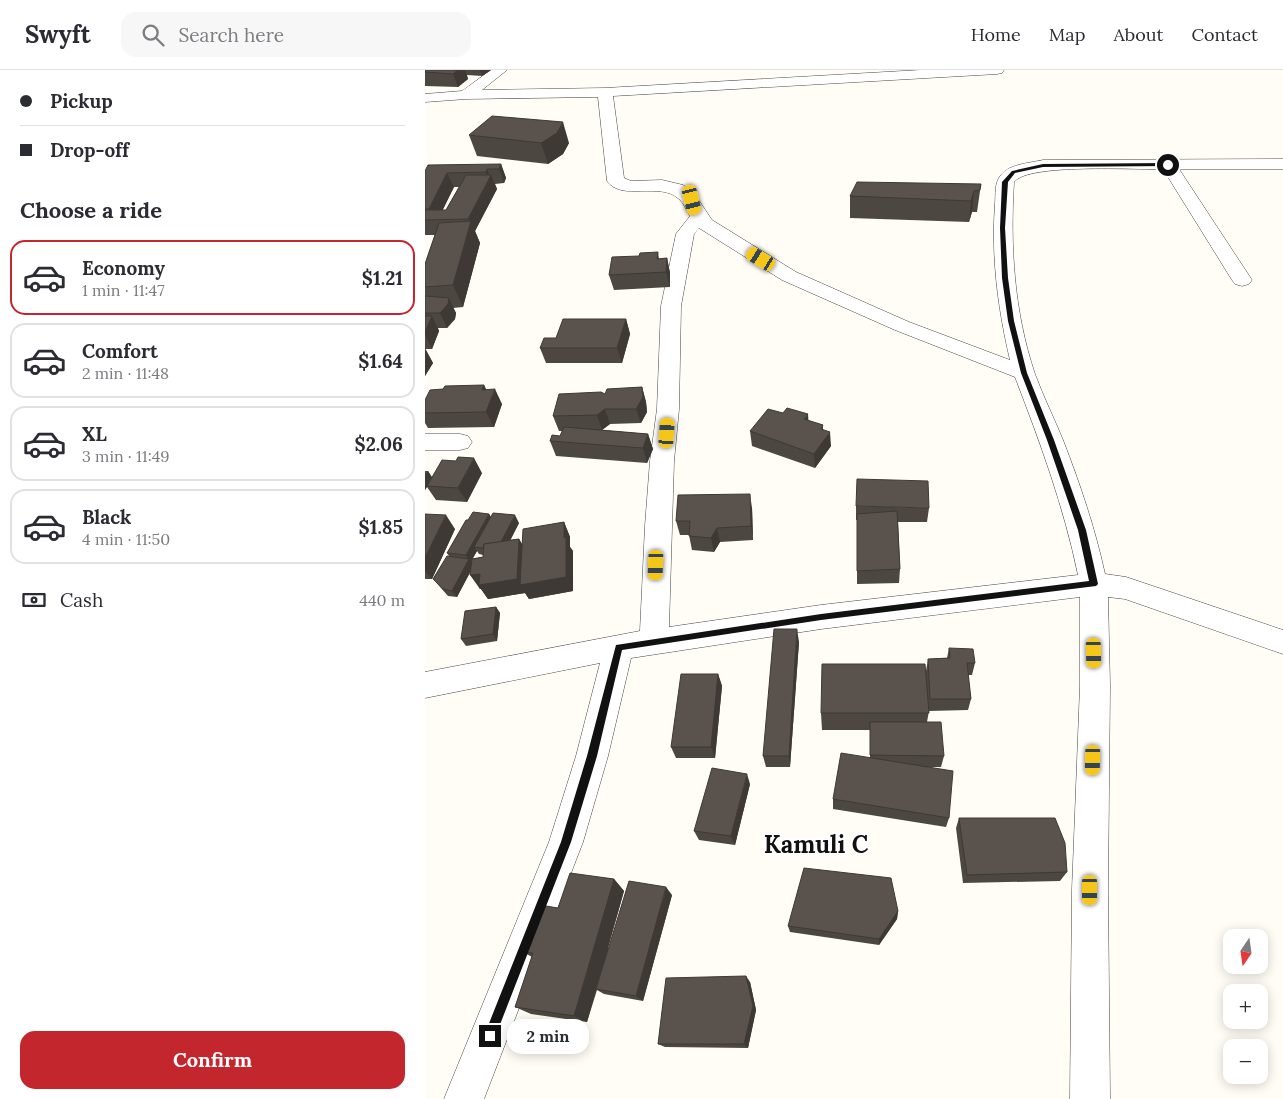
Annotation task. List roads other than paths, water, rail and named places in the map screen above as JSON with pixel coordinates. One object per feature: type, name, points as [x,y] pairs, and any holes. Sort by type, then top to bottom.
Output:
[{"type":"street","points":[[465,95],[501,70]]},
{"type":"street","points":[[732,84],[739,70]]},
{"type":"street","points":[[425,98],[465,95],[605,92],[732,84],[822,74],[997,70]]},
{"type":"street","points":[[605,92],[616,181],[629,186],[666,186],[676,188],[692,200],[698,217],[789,276],[902,326],[1024,373]]},
{"type":"street","points":[[1090,1099],[1090,890],[1095,686],[1094,584],[1082,530],[1051,440],[1024,373],[1011,321],[1005,278],[1003,228],[1005,182],[1014,172],[1043,165],[1283,164]]},
{"type":"street","points":[[1168,165],[1242,280]]},
{"type":"street","points":[[654,642],[657,526],[662,461],[669,409],[671,306],[685,234],[698,217]]},
{"type":"street","points":[[425,442],[460,442]]},
{"type":"street","points":[[425,685],[619,647],[821,617],[1094,584],[1126,588],[1283,642]]},
{"type":"street","points":[[465,1099],[566,842],[592,756],[619,647]]},
{"type":"district","name":"Kamuli C","points":[[816,844]]}]
